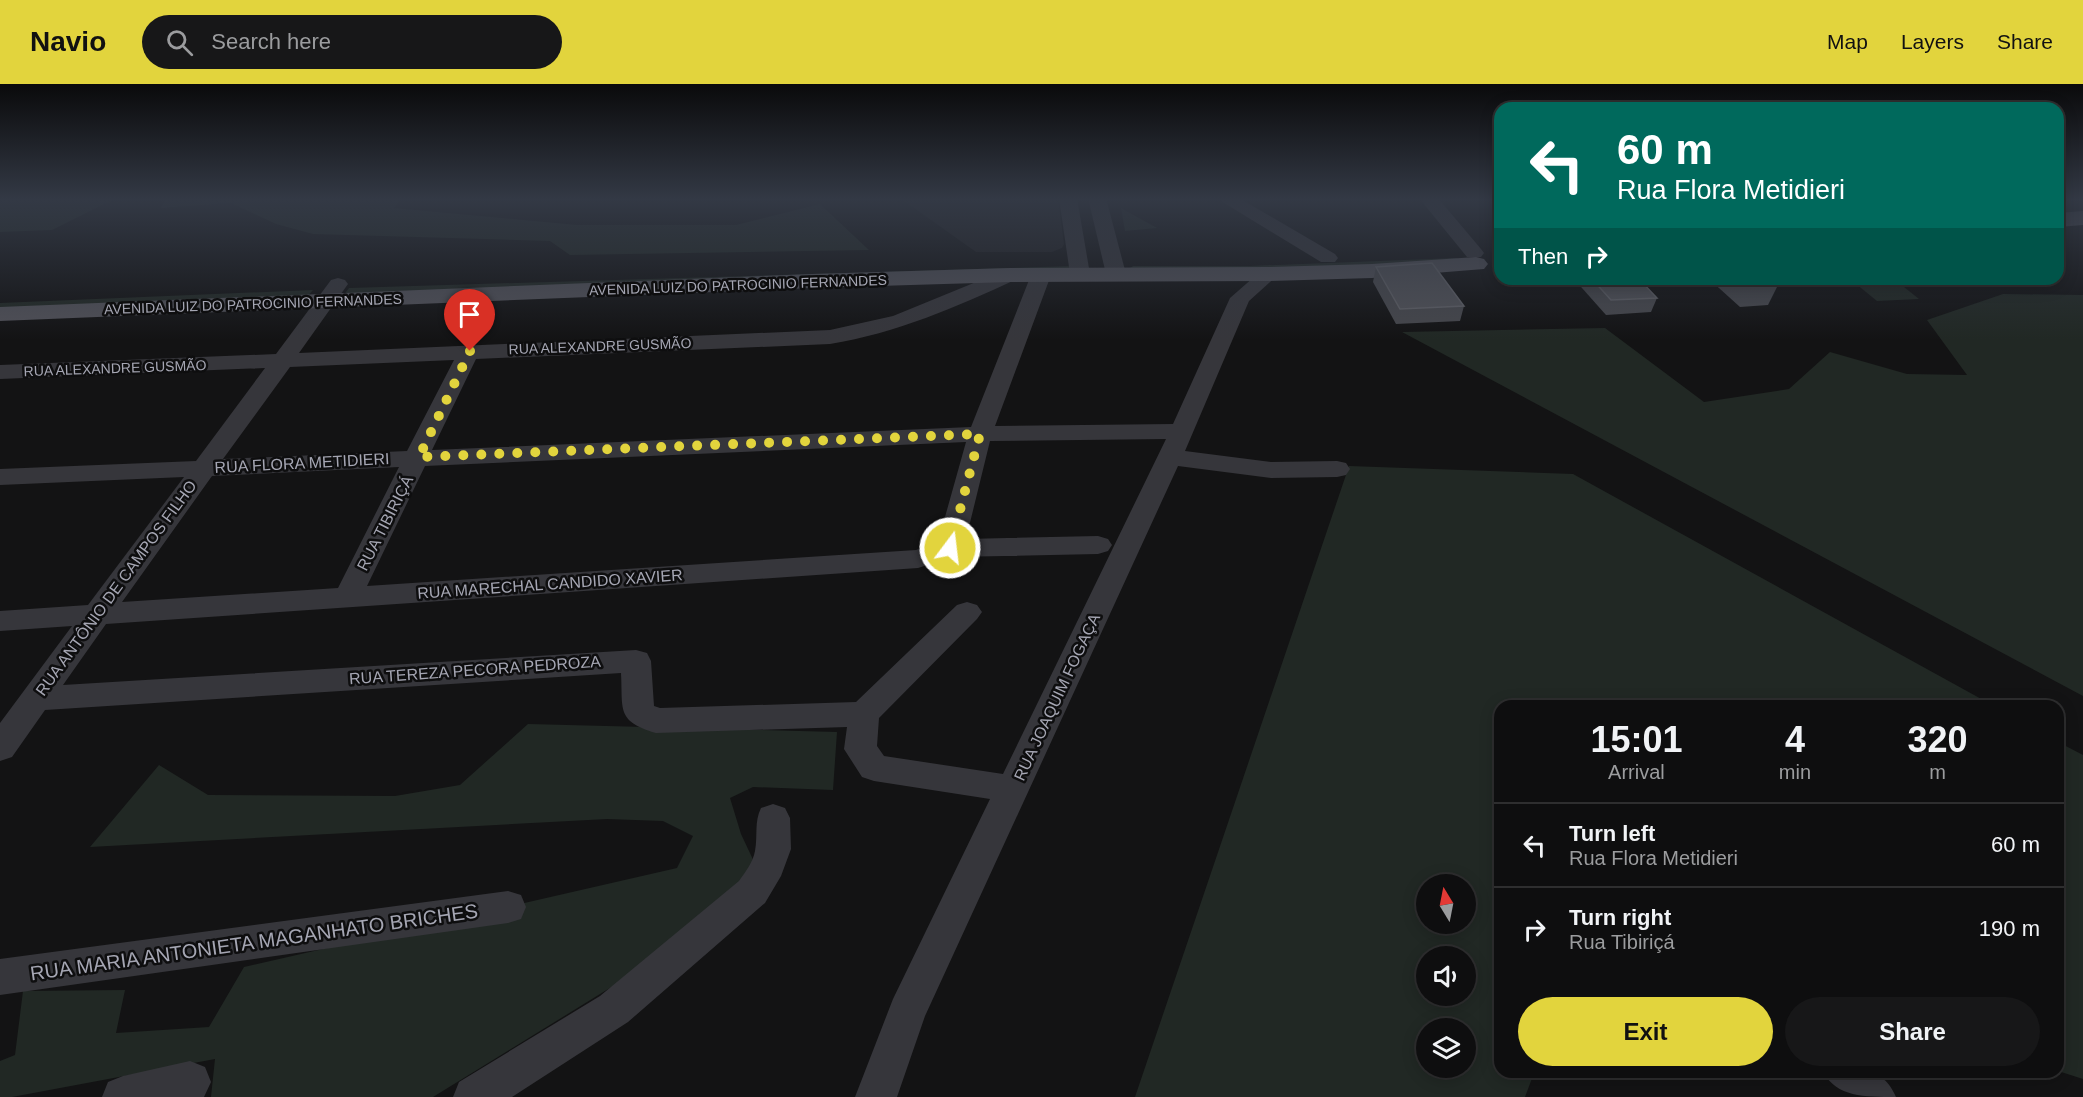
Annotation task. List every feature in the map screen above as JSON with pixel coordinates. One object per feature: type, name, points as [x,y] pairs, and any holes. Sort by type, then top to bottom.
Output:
[{"type":"main road","name":"AVENIDA LUIZ DO PATROCINIO FERNANDES","points":[[0,314],[332,292],[819,266],[1115,268],[1328,258],[1482,258]]},
{"type":"main road","name":"AVENIDA LUIZ DO PATROCINIO FERNANDES","points":[[1115,268],[1232,286],[1269,274],[1371,271],[1482,258]]},
{"type":"main road","name":"AVENIDA LUIZ DO PATROCINIO FERNANDES","points":[[0,298],[1041,275],[1079,268]]},
{"type":"street","points":[[1076,245],[1079,268]]},
{"type":"street","points":[[1109,245],[1115,268]]},
{"type":"street","points":[[1306,245],[1328,258]]},
{"type":"street","points":[[1471,245],[1482,258]]},
{"type":"street","name":"RUA ALEXANDRE GUSMÃO","points":[[0,372],[830,337],[862,333],[902,322],[1010,275]]},
{"type":"street","points":[[950,548],[980,434],[1041,275]]},
{"type":"street","name":"RUA JOAQUIM FOGAÇA","points":[[876,1097],[907,1012],[1175,444],[1232,286]]},
{"type":"street","name":"RUA ANTÔNIO DE CAMPOS FILHO","points":[[0,748],[284,361],[332,292]]},
{"type":"street","name":"RUA TIBIRIÇÁ","points":[[347,598],[470,351]]},
{"type":"street","name":"RUA FLORA METIDIERI","points":[[0,477],[980,434],[1175,444],[1271,470],[1337,469]]},
{"type":"street","name":"RUA MARECHAL CANDIDO XAVIER","points":[[0,621],[918,558],[950,548],[1098,545]]},
{"type":"street","points":[[967,612],[864,714],[860,749],[874,768],[1013,789]]},
{"type":"street","name":"RUA TEREZA PECORA PEDROZA","points":[[35,699],[636,661],[639,712],[656,721],[864,714]]},
{"type":"street","points":[[474,1097],[614,1009],[752,892],[768,868],[776,846],[772,818]]},
{"type":"street","name":"RUA MARIA ANTONIETA MAGANHATO BRICHES","points":[[0,977],[508,907]]},
{"type":"street","points":[[1851,1078],[1875,1097]]},
{"type":"street","points":[[123,1097],[189,1082]]},
{"type":"shaded area","points":[[556,245],[864,245],[869,250],[570,255]]},
{"type":"shaded area","points":[[967,245],[1063,245],[1052,252],[976,252]]},
{"type":"shaded area","points":[[1459,259],[1364,267],[1129,269],[1133,266],[1249,266]]},
{"type":"shaded area","points":[[1074,266],[1075,272],[343,296],[349,288]]},
{"type":"shaded area","points":[[1857,285],[1902,285],[1919,299],[1877,301]]},
{"type":"shaded area","points":[[313,290],[306,298],[0,311],[0,303]]},
{"type":"shaded area","points":[[2003,294],[2083,295],[2083,696],[1402,332],[1605,328],[1704,402],[1789,389],[1830,352],[1907,374],[1967,375],[1927,320]]},
{"type":"shaded area","points":[[1349,466],[1573,474],[1983,700],[1494,700],[1494,1078],[1532,1078],[1525,1097],[1135,1097]]},
{"type":"shaded area","points":[[528,724],[837,732],[833,790],[753,787],[730,798],[741,834],[756,866],[724,900],[626,978],[433,1097],[211,1097],[215,1059],[12,1097],[0,1097],[0,1061],[15,1055],[23,991],[125,990],[116,1033],[209,1027],[244,967],[677,868],[693,836],[663,821],[607,819],[90,847],[159,765],[208,795],[395,796],[460,785]]},
{"type":"shaded area","points":[[2064,745],[2083,755],[2083,1079],[2064,1073]]},
{"type":"building","points":[[1432,263],[1464,306],[1400,309],[1376,267]]},
{"type":"building","points":[[1597,285],[1645,285],[1657,298],[1611,300]]},
{"type":"route","points":[[470,351],[419,457],[980,434],[950,548]]}]
